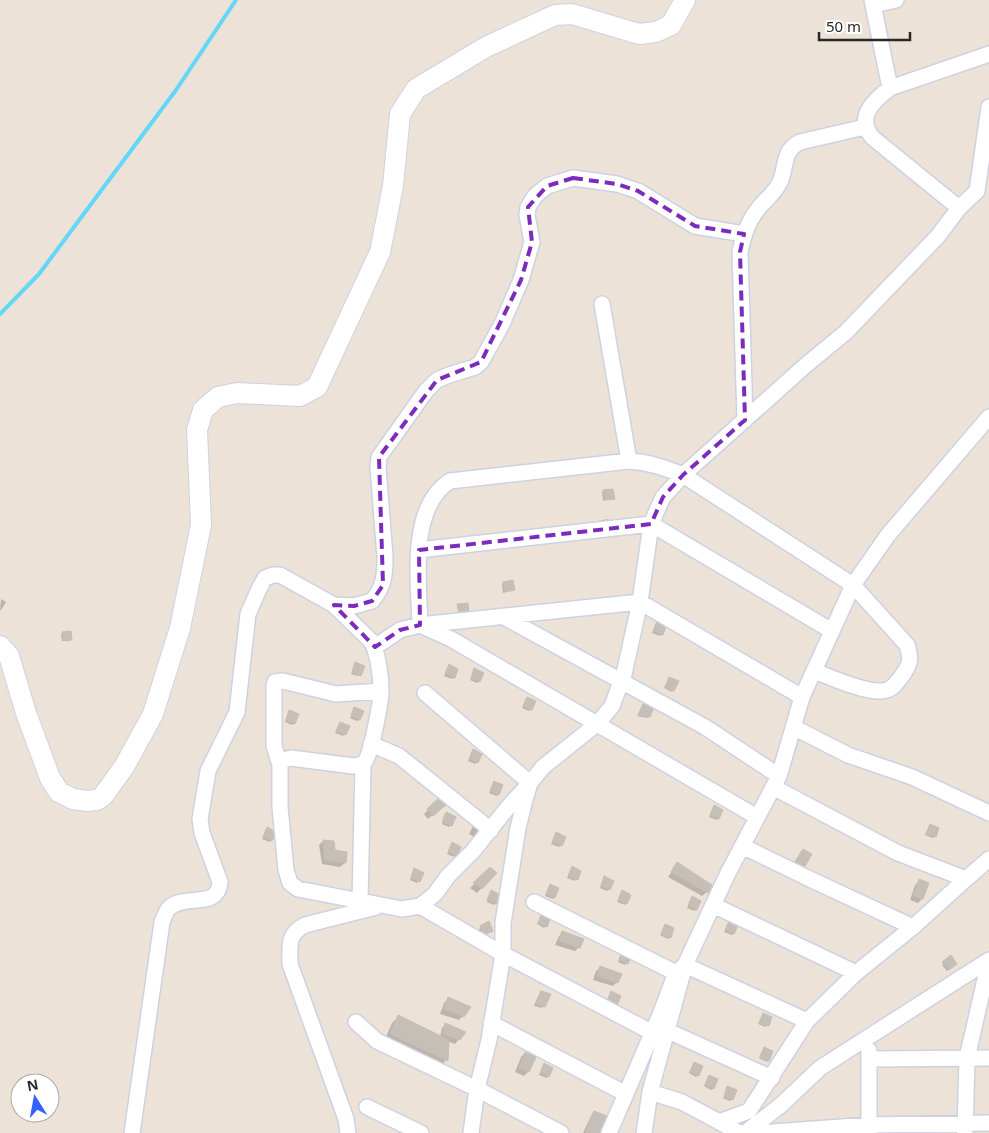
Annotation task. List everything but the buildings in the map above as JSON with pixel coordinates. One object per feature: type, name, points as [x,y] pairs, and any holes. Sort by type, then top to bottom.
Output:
[{"type":"main road","points":[[0,646],[8,656],[50,778],[58,792],[87,801],[97,800],[103,796],[124,767],[153,714],[180,628],[202,525],[197,430],[203,410],[218,397],[237,393],[300,396],[317,387],[380,252],[393,186],[400,114],[416,89],[486,48],[555,15],[572,14],[639,34],[656,32],[671,25],[685,0]]},
{"type":"street","points":[[890,88],[873,3],[896,0]]},
{"type":"street","points":[[959,208],[873,138],[865,127],[864,122],[867,113],[878,97],[890,88],[989,54]]},
{"type":"street","points":[[381,692],[336,694],[283,681],[275,682],[274,746],[280,765],[280,807],[286,870],[290,883],[298,889],[402,909],[420,906],[435,894],[448,876],[473,851],[509,806],[552,759],[598,723],[612,706],[620,680],[624,674],[640,602],[651,524],[663,497],[683,475],[806,365],[846,332],[938,236],[959,208],[983,186],[989,107]]},
{"type":"street","points":[[745,420],[740,252],[744,234],[757,210],[772,195],[780,183],[788,152],[793,146],[800,142],[865,127]]},
{"type":"street","points":[[334,605],[354,606],[372,601],[383,585],[385,556],[378,467],[379,457],[426,391],[437,380],[475,367],[481,362],[502,324],[521,280],[532,242],[526,215],[528,207],[535,196],[547,186],[573,178],[617,184],[638,191],[695,226],[744,234]]},
{"type":"street","points":[[602,304],[630,461]]},
{"type":"street","points":[[644,1133],[660,1032],[681,969],[776,781],[802,697],[853,585],[888,535],[989,418]]},
{"type":"street","points":[[420,625],[418,550],[425,513],[433,497],[442,486],[450,481],[630,461],[642,462],[683,475],[853,585],[907,645],[911,656],[908,666],[891,688],[881,692],[861,688],[814,671]]},
{"type":"street","points":[[418,550],[651,524],[832,631]]},
{"type":"street","points":[[132,1133],[162,922],[169,908],[180,902],[212,898],[220,888],[220,882],[202,833],[200,819],[208,771],[237,712],[248,614],[266,578],[274,575],[288,578],[334,605],[375,647],[381,692],[375,730],[363,764],[360,901]]},
{"type":"street","points":[[375,647],[400,630],[420,625],[640,602],[802,697]]},
{"type":"street","points":[[504,616],[705,727],[776,781],[898,853],[966,879]]},
{"type":"street","points":[[420,625],[451,639],[757,817]]},
{"type":"street","points":[[425,693],[530,783]]},
{"type":"street","points":[[793,727],[848,755],[912,777],[989,813]]},
{"type":"street","points":[[371,744],[400,756],[491,830]]},
{"type":"street","points":[[280,765],[282,760],[286,758],[353,766],[363,764]]},
{"type":"street","points":[[471,1133],[477,1088],[491,1023],[502,954],[503,923],[518,828],[530,783]]},
{"type":"street","points":[[742,846],[814,882],[913,927]]},
{"type":"street","points":[[719,1122],[749,1111],[808,1021],[856,973],[913,927],[989,858]]},
{"type":"street","points":[[534,902],[681,969],[808,1021]]},
{"type":"street","points":[[348,1133],[346,1119],[290,964],[290,940],[296,930],[305,925],[384,905]]},
{"type":"street","points":[[713,905],[856,973]]},
{"type":"street","points":[[420,906],[502,954],[660,1032],[772,1078]]},
{"type":"street","points":[[965,1128],[967,1058],[986,987],[989,961]]},
{"type":"street","points":[[745,1133],[781,1105],[820,1068],[989,961]]},
{"type":"street","points":[[356,1022],[377,1041],[477,1088],[561,1133]]},
{"type":"street","points":[[491,1023],[626,1094]]},
{"type":"street","points":[[609,1133],[626,1094],[660,1032]]},
{"type":"street","points":[[869,1129],[870,1036]]},
{"type":"street","points":[[869,1058],[989,1058]]},
{"type":"street","points":[[650,1092],[682,1102],[740,1133]]},
{"type":"street","points":[[367,1107],[421,1133]]},
{"type":"street","points":[[760,1133],[965,1128],[989,1123]]},
{"type":"highlighted area","points":[[573,178],[617,184],[638,191],[695,226],[744,234],[740,252],[745,420],[683,475],[663,497],[651,524],[419,550],[420,625],[400,630],[375,647],[334,605],[354,606],[372,601],[383,585],[379,457],[437,380],[481,362],[521,280],[532,242],[528,207],[547,186]]},
{"type":"waterway","points":[[0,314],[39,274],[176,90],[236,0]]}]
